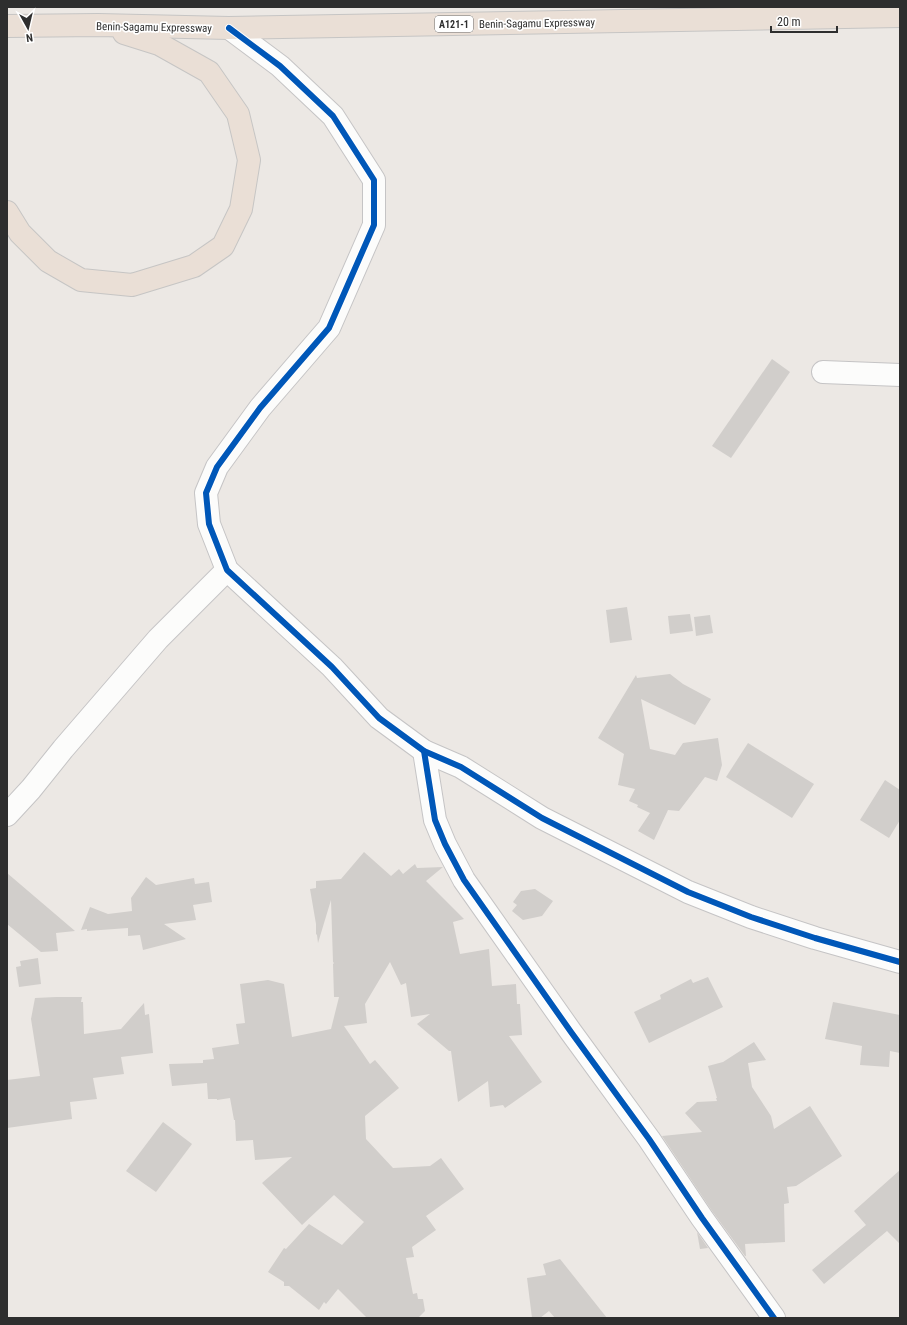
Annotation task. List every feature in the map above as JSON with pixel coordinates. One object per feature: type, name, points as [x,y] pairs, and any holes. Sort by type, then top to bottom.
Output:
[{"type":"highway","name":"Benin-Sagamu Expressway","points":[[7,26],[98,25],[229,28],[900,16]]},
{"type":"highway","points":[[7,212],[20,233],[48,261],[81,280],[132,285],[194,266],[223,246],[240,209],[249,160],[238,114],[209,72],[159,44],[98,25]]},
{"type":"street","points":[[229,28],[280,66],[334,116],[374,180],[374,224],[329,328],[260,408],[218,467],[206,493],[209,524],[227,570],[332,668],[379,718],[424,752],[461,767],[542,818],[688,892],[758,919],[816,938],[900,962]]},
{"type":"street","points":[[823,372],[900,375]]},
{"type":"street","points":[[7,815],[31,789],[63,749],[158,639],[227,570]]},
{"type":"street","points":[[424,752],[435,820],[445,844],[464,880],[562,1020],[649,1139],[702,1218],[774,1318]]},
{"type":"building","points":[[772,359],[790,372],[731,458],[712,446]]},
{"type":"building","points":[[627,607],[632,640],[610,643],[606,610]]},
{"type":"building","points":[[690,614],[693,631],[670,634],[668,616]]},
{"type":"building","points":[[710,615],[713,633],[696,636],[694,617]]},
{"type":"building","points":[[670,674],[683,684],[711,699],[695,725],[641,699],[650,749],[675,755],[683,743],[718,738],[722,765],[717,781],[705,777],[679,811],[668,810],[654,840],[638,831],[650,813],[637,807],[638,805],[629,801],[635,789],[618,785],[624,754],[598,738],[636,675],[637,678]]},
{"type":"building","points":[[748,743],[814,784],[792,818],[726,777]]},
{"type":"building","points":[[885,780],[900,790],[900,820],[889,838],[860,820]]},
{"type":"building","points":[[364,852],[391,876],[399,869],[403,874],[415,864],[417,868],[443,867],[426,881],[464,919],[453,922],[460,954],[489,949],[492,986],[516,984],[517,1004],[520,1004],[522,1035],[509,1036],[542,1082],[505,1108],[503,1105],[490,1107],[488,1081],[458,1102],[451,1051],[449,1051],[417,1024],[430,1014],[411,1017],[406,983],[401,985],[390,962],[365,1004],[367,1023],[344,1026],[370,1064],[375,1060],[399,1088],[365,1116],[366,1139],[393,1168],[430,1166],[441,1158],[464,1189],[426,1216],[436,1230],[412,1247],[414,1257],[406,1258],[413,1294],[417,1293],[418,1299],[423,1299],[425,1311],[418,1318],[367,1318],[338,1289],[326,1304],[324,1302],[319,1310],[289,1286],[284,1286],[284,1282],[268,1272],[284,1248],[286,1249],[309,1224],[342,1245],[364,1222],[334,1195],[302,1225],[262,1183],[292,1157],[255,1160],[253,1140],[236,1141],[235,1120],[230,1098],[217,1100],[208,1099],[207,1083],[172,1086],[169,1064],[203,1063],[203,1060],[214,1059],[212,1048],[239,1044],[236,1024],[245,1023],[240,984],[268,980],[284,984],[292,1037],[331,1029],[339,997],[334,997],[331,900],[318,943],[310,889],[316,888],[316,881],[341,879]]},
{"type":"building","points":[[7,873],[75,931],[56,933],[58,951],[41,952],[7,924]]},
{"type":"building","points":[[146,877],[156,885],[194,878],[195,884],[209,882],[212,902],[193,905],[196,920],[164,924],[186,939],[143,950],[140,935],[128,936],[128,928],[87,931],[87,929],[81,930],[90,907],[108,914],[132,911],[131,898]]},
{"type":"building","points":[[535,889],[553,901],[542,916],[523,920],[512,911],[517,905],[513,902],[521,891]]},
{"type":"building","points":[[38,958],[41,984],[19,987],[16,967],[21,966],[20,961]]},
{"type":"building","points":[[708,977],[723,1007],[649,1043],[634,1012],[661,999],[660,995],[691,979],[693,983]]},
{"type":"building","points":[[82,997],[81,1002],[83,1002],[84,1034],[121,1029],[144,1003],[145,1015],[149,1014],[153,1053],[121,1057],[124,1074],[93,1078],[97,1099],[70,1102],[72,1119],[7,1128],[7,1080],[40,1076],[31,1019],[35,998]]},
{"type":"building","points":[[833,1002],[900,1015],[900,1053],[890,1051],[889,1067],[860,1065],[862,1046],[825,1039]]},
{"type":"building","points":[[754,1042],[766,1060],[748,1063],[752,1087],[771,1116],[774,1129],[810,1106],[842,1156],[796,1186],[787,1187],[789,1203],[784,1204],[785,1242],[745,1244],[745,1256],[712,1211],[662,1136],[702,1132],[685,1113],[697,1102],[717,1101],[708,1066],[723,1062]]},
{"type":"building","points":[[163,1122],[192,1144],[156,1192],[126,1171]]},
{"type":"building","points":[[900,1170],[900,1244],[887,1231],[824,1284],[812,1270],[866,1225],[854,1211]]},
{"type":"building","points":[[697,1232],[708,1248],[700,1249]]},
{"type":"building","points":[[560,1259],[607,1318],[555,1318],[549,1311],[540,1318],[532,1318],[527,1278],[546,1275],[543,1264]]},
{"type":"cycle path","points":[[229,28],[280,66],[333,116],[374,180],[374,225],[329,328],[260,408],[217,467],[206,493],[209,524],[227,570],[332,667],[379,718],[424,751],[461,767],[542,818],[688,892],[751,917],[815,938],[900,962]]},
{"type":"cycle path","points":[[424,751],[435,820],[445,844],[464,880],[571,1032],[649,1139],[702,1218],[774,1318]]}]
